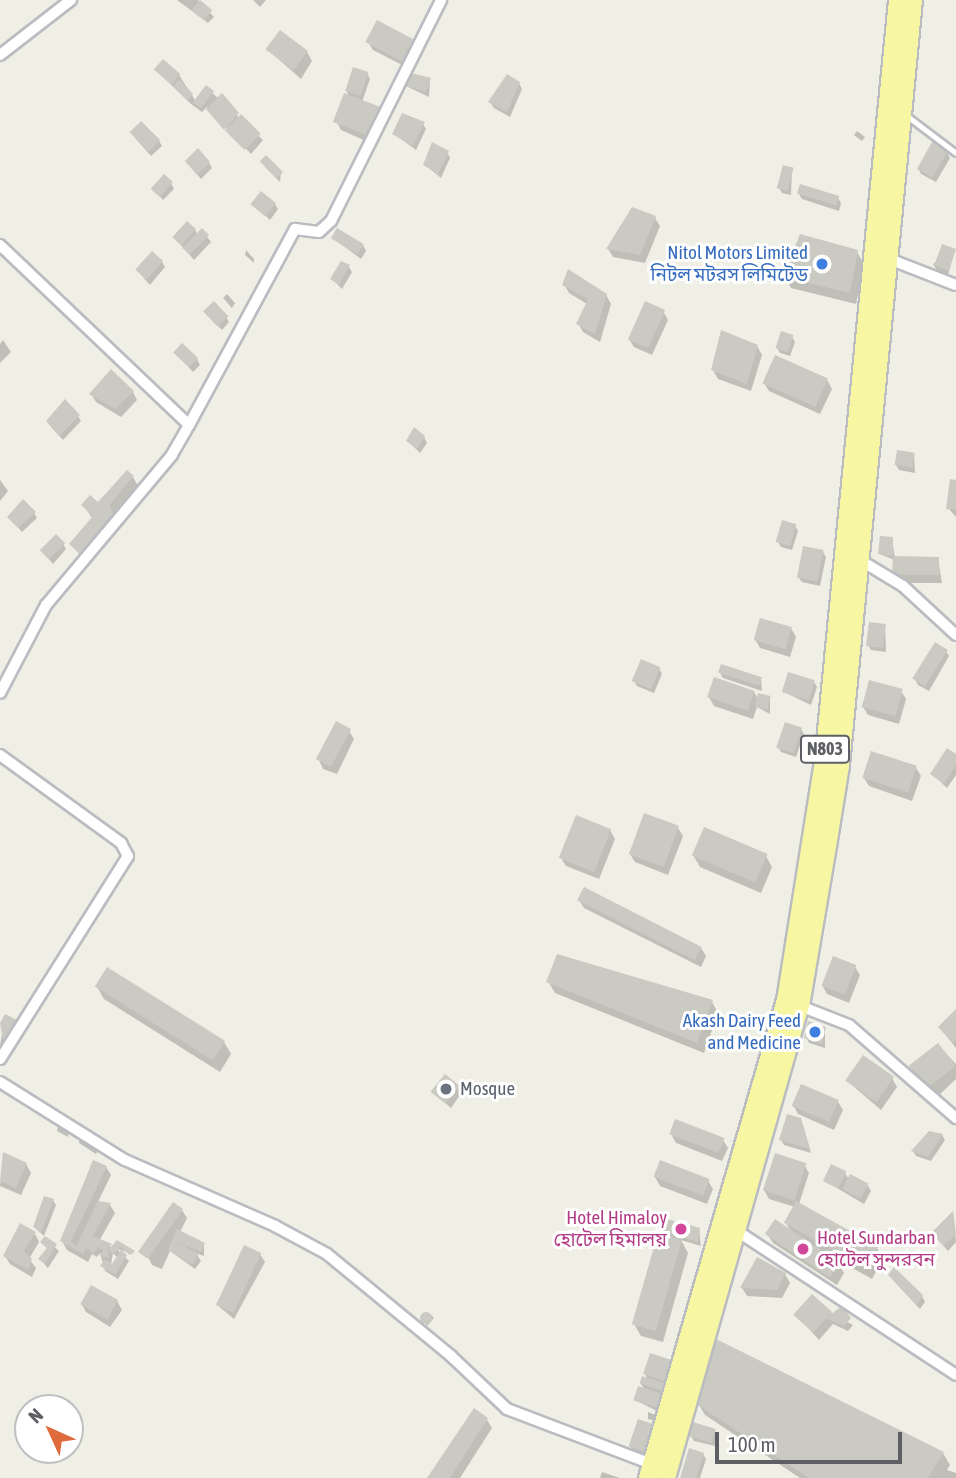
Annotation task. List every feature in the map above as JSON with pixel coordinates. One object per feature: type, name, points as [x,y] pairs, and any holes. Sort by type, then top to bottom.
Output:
[{"type":"highway","name":"N803","points":[[832,764],[878,257],[898,0]]},
{"type":"highway","name":"N803","points":[[878,257],[901,112],[913,0]]},
{"type":"highway","name":"N803","points":[[666,1478],[687,1376],[793,1003],[832,764],[860,560],[863,429]]},
{"type":"highway","name":"N803","points":[[650,1471],[687,1376],[737,1231],[761,1116]]},
{"type":"street","points":[[0,55],[71,0]]},
{"type":"street","points":[[0,693],[46,605],[172,455],[295,229],[319,232],[331,222],[441,0]]},
{"type":"street","points":[[0,245],[189,425]]},
{"type":"street","points":[[878,257],[956,285]]},
{"type":"street","points":[[860,560],[903,586],[956,635]]},
{"type":"street","points":[[0,755],[121,843],[128,856],[0,1059]]},
{"type":"street","points":[[793,1003],[849,1025],[956,1118]]},
{"type":"street","points":[[0,1082],[125,1160],[275,1226],[327,1254],[451,1356],[507,1409],[650,1471]]},
{"type":"street","points":[[737,1231],[956,1375]]},
{"type":"lane","points":[[901,112],[956,153]]},
{"type":"building","points":[[200,0],[212,10],[204,20],[192,10]]},
{"type":"building","points":[[377,20],[413,39],[401,61],[365,42]]},
{"type":"building","points":[[280,30],[308,51],[294,70],[266,49]]},
{"type":"building","points":[[163,59],[180,74],[171,85],[154,70]]},
{"type":"building","points":[[353,67],[368,72],[360,96],[345,91]]},
{"type":"building","points":[[407,72],[431,78],[426,92],[402,85]]},
{"type":"building","points":[[507,74],[520,82],[507,112],[488,102]]},
{"type":"building","points":[[179,79],[193,94],[188,100],[173,86]]},
{"type":"building","points":[[206,85],[214,91],[201,109],[193,103]]},
{"type":"building","points":[[222,93],[239,113],[224,130],[206,109]]},
{"type":"building","points":[[344,93],[385,109],[374,138],[333,122]]},
{"type":"building","points":[[402,113],[425,122],[413,146],[392,134]]},
{"type":"building","points":[[241,114],[261,134],[245,150],[225,130]]},
{"type":"building","points":[[141,121],[160,140],[149,151],[130,132]]},
{"type":"building","points":[[432,142],[449,151],[438,174],[423,165]]},
{"type":"building","points":[[932,142],[948,151],[933,178],[917,169]]},
{"type":"building","points":[[198,148],[210,162],[197,175],[185,161]]},
{"type":"building","points":[[266,155],[283,172],[277,178],[260,161]]},
{"type":"building","points":[[783,165],[794,168],[787,191],[777,188]]},
{"type":"building","points":[[164,174],[173,182],[160,197],[151,189]]},
{"type":"building","points":[[800,184],[839,196],[836,206],[797,194]]},
{"type":"building","points":[[261,191],[276,203],[265,216],[250,204]]},
{"type":"building","points":[[632,207],[656,216],[640,255],[606,249]]},
{"type":"building","points":[[187,221],[196,229],[181,245],[172,237]]},
{"type":"building","points":[[202,228],[209,235],[189,255],[182,248]]},
{"type":"building","points":[[337,228],[364,244],[357,254],[331,238]]},
{"type":"building","name":"Nitol Motors Limited নিটল মটরস লিমিটেড","points":[[800,234],[858,250],[850,293],[783,277]]},
{"type":"building","points":[[942,244],[956,249],[948,271],[934,266]]},
{"type":"building","points":[[152,251],[163,261],[146,280],[135,270]]},
{"type":"building","points":[[341,261],[350,265],[339,285],[330,279]]},
{"type":"building","points":[[568,269],[607,294],[595,334],[576,324],[588,299],[562,285]]},
{"type":"building","points":[[214,301],[228,316],[217,327],[203,311]]},
{"type":"building","points":[[645,301],[665,310],[648,348],[628,339]]},
{"type":"building","points":[[721,330],[758,345],[747,384],[711,370]]},
{"type":"building","points":[[781,331],[793,335],[788,352],[775,348]]},
{"type":"building","points":[[182,343],[198,358],[189,368],[173,353]]},
{"type":"building","points":[[775,355],[828,379],[815,407],[762,383]]},
{"type":"building","points":[[111,369],[134,391],[115,409],[89,394]]},
{"type":"building","points":[[65,399],[80,415],[59,436],[46,421]]},
{"type":"building","points":[[414,427],[425,436],[417,449],[406,441]]},
{"type":"building","points":[[897,450],[915,453],[912,468],[895,465]]},
{"type":"building","points":[[127,470],[134,476],[110,504],[113,516],[80,554],[69,544],[93,516],[81,505],[90,495],[98,502]]},
{"type":"building","points":[[950,479],[956,480],[956,510],[946,509]]},
{"type":"building","points":[[23,499],[36,512],[18,528],[7,517]]},
{"type":"building","points":[[782,520],[796,524],[790,546],[776,542]]},
{"type":"building","points":[[56,534],[65,543],[49,559],[40,550]]},
{"type":"building","points":[[880,536],[893,537],[893,556],[878,554]]},
{"type":"building","points":[[803,546],[824,550],[818,581],[797,577]]},
{"type":"building","points":[[893,556],[939,557],[939,575],[892,575]]},
{"type":"building","points":[[760,618],[792,627],[785,649],[754,640]]},
{"type":"building","points":[[869,622],[886,624],[883,648],[866,646]]},
{"type":"building","points":[[935,642],[948,650],[925,686],[912,678]]},
{"type":"building","points":[[641,659],[660,667],[651,689],[632,681]]},
{"type":"building","points":[[721,664],[762,677],[759,686],[718,673]]},
{"type":"building","points":[[788,672],[815,680],[809,700],[782,692]]},
{"type":"building","points":[[714,677],[755,691],[748,711],[707,697]]},
{"type":"building","points":[[869,680],[903,689],[896,716],[862,707]]},
{"type":"building","points":[[758,693],[771,696],[768,710],[755,707]]},
{"type":"building","points":[[336,721],[351,729],[331,767],[316,759]]},
{"type":"building","points":[[785,722],[802,728],[793,753],[776,748]]},
{"type":"building","points":[[947,748],[956,754],[956,765],[944,784],[930,774]]},
{"type":"building","points":[[871,751],[917,766],[908,792],[862,778]]},
{"type":"building","points":[[644,813],[679,826],[664,867],[629,854]]},
{"type":"building","points":[[576,815],[611,829],[594,872],[559,858]]},
{"type":"building","points":[[704,827],[768,854],[755,882],[692,856]]},
{"type":"building","points":[[584,887],[702,947],[695,960],[577,900]]},
{"type":"building","points":[[557,954],[713,1000],[697,1043],[546,982]]},
{"type":"building","points":[[833,956],[856,965],[845,995],[822,986]]},
{"type":"building","points":[[107,967],[225,1041],[213,1060],[95,987]]},
{"type":"building","points":[[956,1009],[956,1039],[953,1043],[938,1027]]},
{"type":"building","points":[[5,1014],[17,1020],[4,1045],[0,1023]]},
{"type":"building","name":"Akash Dairy Feed and Medicine","points":[[808,1021],[826,1027],[822,1044],[804,1038]]},
{"type":"building","points":[[938,1043],[956,1066],[927,1089],[909,1066]]},
{"type":"building","points":[[863,1055],[894,1077],[876,1102],[845,1080]]},
{"type":"building","name":"Mosque","points":[[445,1074],[460,1086],[445,1104],[431,1092]]},
{"type":"building","points":[[801,1084],[839,1100],[829,1122],[792,1106]]},
{"type":"building","points":[[787,1114],[801,1118],[810,1149],[779,1140]]},
{"type":"building","points":[[675,1119],[724,1138],[719,1153],[669,1134]]},
{"type":"building","points":[[929,1131],[943,1134],[928,1157],[911,1151]]},
{"type":"building","points":[[3,1152],[27,1163],[16,1188],[0,1181]]},
{"type":"building","points":[[775,1153],[806,1163],[794,1200],[763,1190]]},
{"type":"building","points":[[93,1160],[107,1166],[71,1241],[76,1247],[98,1201],[111,1203],[93,1236],[112,1244],[107,1249],[109,1258],[100,1256],[103,1250],[98,1247],[94,1253],[86,1248],[83,1254],[60,1241]]},
{"type":"building","points":[[660,1160],[709,1179],[703,1196],[654,1177]]},
{"type":"building","points":[[831,1164],[846,1171],[838,1188],[823,1181]]},
{"type":"building","points":[[850,1174],[869,1184],[861,1199],[842,1189]]},
{"type":"building","points":[[44,1196],[54,1199],[41,1232],[33,1227]]},
{"type":"building","points":[[796,1201],[878,1247],[866,1268],[784,1223]]},
{"type":"building","points":[[173,1202],[183,1209],[148,1259],[138,1252]]},
{"type":"building","points":[[953,1211],[956,1234],[944,1246],[931,1233]]},
{"type":"building","name":"Hotel Himaloy হোটেল হিমালয়","points":[[663,1218],[700,1228],[698,1242],[661,1231]]},
{"type":"building","name":"Hotel Sundarban হোটেল সুন্দরবন","points":[[775,1219],[840,1263],[830,1278],[765,1234]]},
{"type":"building","points":[[20,1223],[36,1232],[24,1251],[32,1259],[28,1270],[3,1256]]},
{"type":"building","points":[[177,1229],[205,1243],[201,1252],[175,1241],[199,1254],[192,1265],[168,1250]]},
{"type":"building","points":[[658,1233],[682,1240],[656,1331],[632,1324]]},
{"type":"building","points":[[45,1236],[57,1244],[45,1264],[38,1259],[47,1248],[40,1242]]},
{"type":"building","points":[[117,1240],[135,1251],[130,1255],[120,1247],[114,1255],[108,1250]]},
{"type":"building","points":[[244,1245],[261,1253],[233,1313],[216,1305]]},
{"type":"building","points":[[121,1250],[127,1255],[115,1275],[100,1266],[105,1259],[112,1264]]},
{"type":"building","points":[[757,1257],[786,1273],[777,1290],[740,1288]]},
{"type":"building","points":[[894,1267],[923,1295],[917,1305],[888,1275]]},
{"type":"building","points":[[91,1285],[118,1300],[107,1319],[80,1304]]},
{"type":"building","points":[[812,1294],[832,1312],[813,1333],[793,1315]]},
{"type":"building","points":[[842,1306],[851,1318],[844,1326],[826,1318]]},
{"type":"building","points":[[421,1313],[431,1313],[431,1323],[421,1323]]},
{"type":"building","points":[[714,1338],[944,1452],[928,1478],[809,1478],[696,1404]]},
{"type":"building","points":[[650,1353],[674,1361],[667,1382],[643,1374]]},
{"type":"building","points":[[642,1376],[666,1384],[663,1391],[640,1384]]},
{"type":"building","points":[[638,1386],[663,1394],[658,1408],[633,1400]]},
{"type":"building","points":[[474,1408],[488,1418],[450,1478],[427,1478]]},
{"type":"building","points":[[638,1419],[655,1425],[646,1452],[629,1446]]},
{"type":"building","points":[[693,1422],[716,1429],[712,1443],[689,1436]]},
{"type":"building","points":[[689,1448],[704,1453],[696,1478],[680,1478]]},
{"type":"place","name":"Nitol Motors Limited নিটল মটরস লিমিটেড","points":[[822,264]]},
{"type":"place","name":"Akash Dairy Feed and Medicine","points":[[815,1032]]},
{"type":"place","name":"Mosque","points":[[446,1089]]},
{"type":"place","name":"Hotel Himaloy হোটেল হিমালয়","points":[[681,1229]]},
{"type":"place","name":"Hotel Sundarban হোটেল সুন্দরবন","points":[[803,1249]]}]
